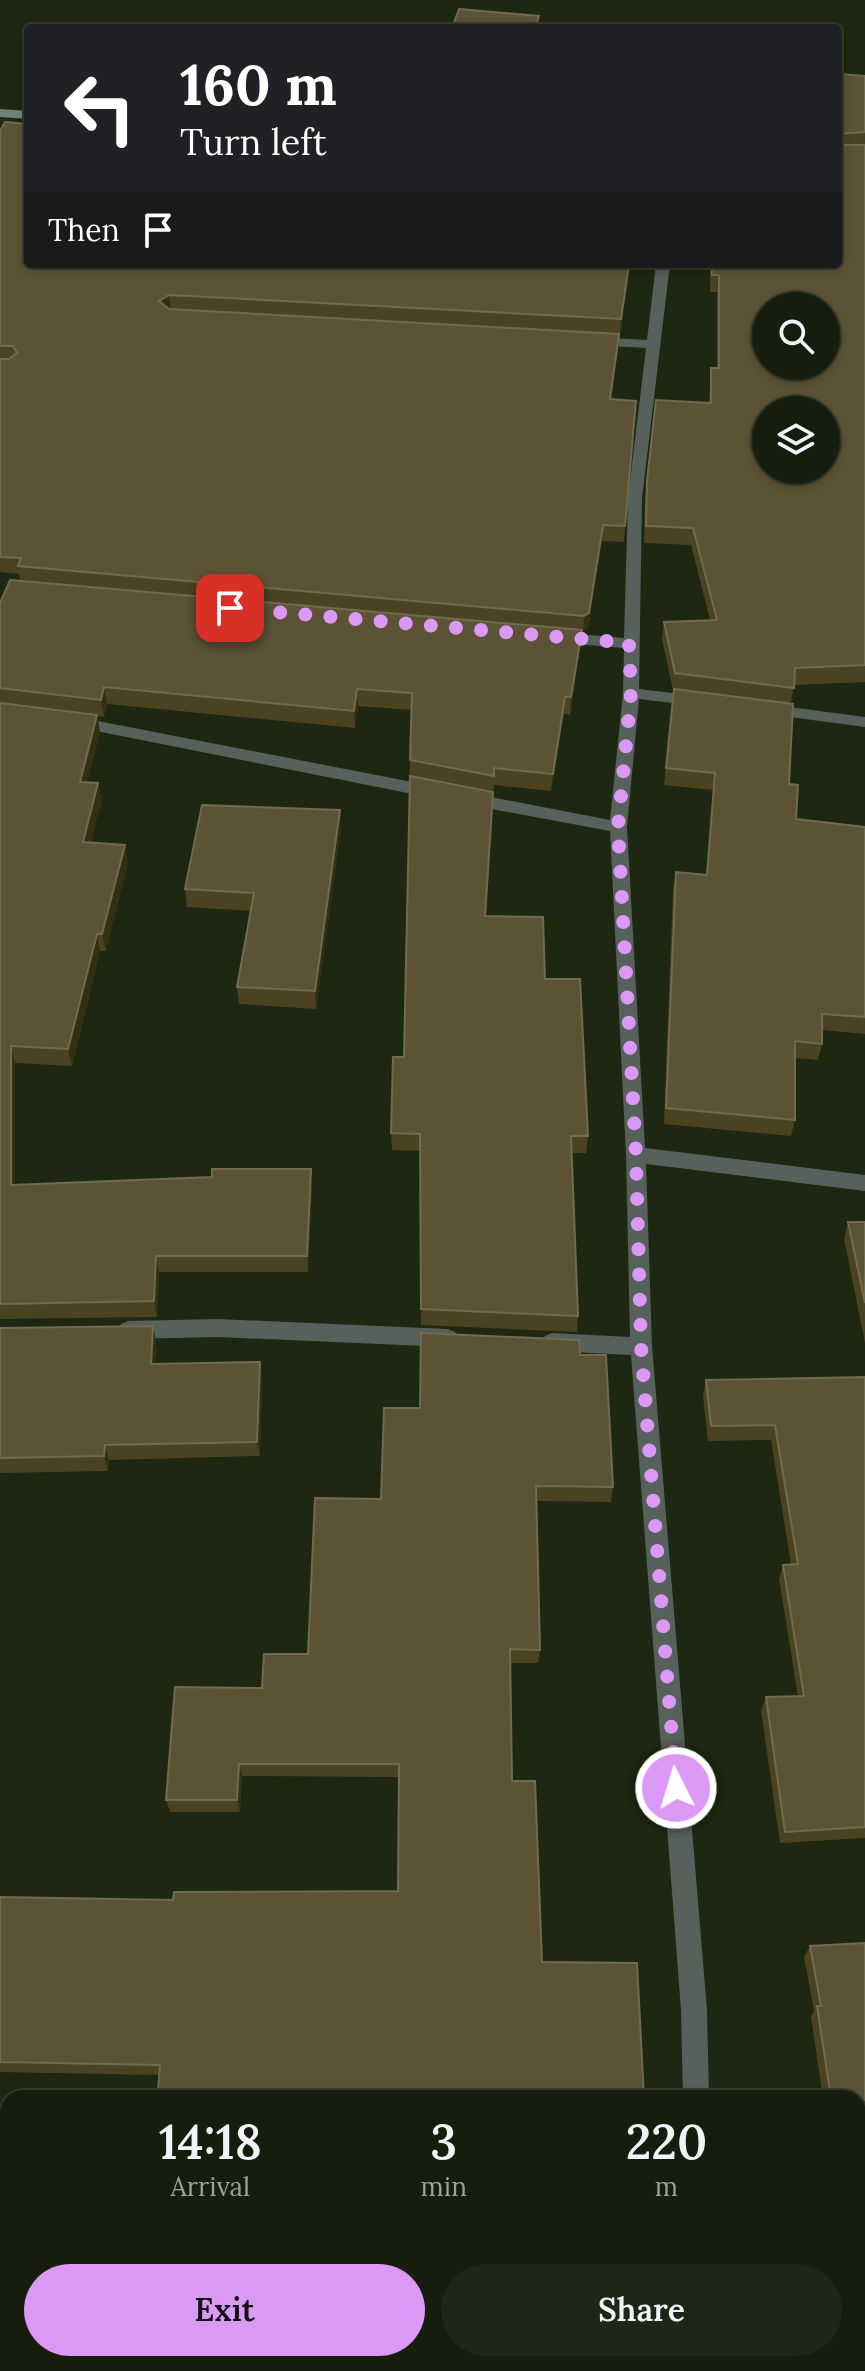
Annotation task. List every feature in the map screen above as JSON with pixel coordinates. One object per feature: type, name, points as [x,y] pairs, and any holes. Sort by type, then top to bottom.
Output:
[{"type":"main road","points":[[0,113],[24,115]]},
{"type":"street","points":[[663,268],[635,498],[629,643],[631,693],[618,827],[636,1155],[641,1346],[694,2010],[696,2090]]},
{"type":"street","points":[[577,340],[655,344]]},
{"type":"street","points":[[535,635],[629,643]]},
{"type":"street","points":[[631,693],[709,703]]},
{"type":"street","points":[[756,708],[865,722]]},
{"type":"street","points":[[56,719],[618,827]]},
{"type":"street","points":[[636,1155],[865,1183]]},
{"type":"street","points":[[109,1330],[218,1328],[469,1339]]},
{"type":"street","points":[[531,1341],[641,1346]]},
{"type":"building","points":[[459,9],[539,16],[536,24],[453,24]]},
{"type":"building","points":[[842,74],[865,76],[865,132],[842,134]]},
{"type":"building","points":[[5,122],[24,124],[24,268],[628,268],[621,319],[169,295],[159,301],[169,309],[619,334],[610,399],[636,401],[625,526],[603,525],[589,613],[584,616],[18,566],[21,558],[0,557],[0,359],[9,359],[17,353],[13,346],[0,346],[0,131]]},
{"type":"building","points":[[842,145],[865,145],[865,665],[795,668],[794,688],[675,673],[664,622],[717,620],[693,528],[646,526],[647,481],[656,400],[711,403],[711,368],[719,368],[719,275],[712,275],[712,268],[842,268]]},
{"type":"building","points":[[10,580],[582,630],[571,697],[565,697],[553,774],[494,768],[494,776],[410,760],[412,693],[357,689],[354,711],[104,687],[101,700],[0,688],[0,603]]},
{"type":"building","points":[[674,689],[793,704],[789,784],[798,785],[796,819],[865,827],[865,1017],[822,1014],[822,1044],[795,1041],[795,1120],[666,1108],[676,872],[707,875],[715,773],[666,768]]},
{"type":"building","points":[[0,703],[97,715],[80,782],[98,783],[83,842],[125,845],[102,934],[97,934],[68,1049],[11,1046],[11,1185],[212,1177],[212,1169],[311,1169],[307,1256],[156,1256],[154,1301],[0,1304]]},
{"type":"building","points":[[410,776],[493,792],[485,916],[543,917],[545,979],[580,979],[588,1136],[571,1136],[578,1316],[421,1309],[420,1134],[391,1133],[393,1057],[404,1057]]},
{"type":"building","points":[[202,805],[340,810],[315,991],[237,987],[254,893],[185,889]]},
{"type":"building","points":[[848,1222],[865,1222],[865,1303]]},
{"type":"building","points":[[153,1326],[151,1364],[260,1362],[257,1442],[105,1445],[104,1456],[0,1458],[0,1328]]},
{"type":"building","points":[[421,1333],[579,1340],[580,1355],[606,1355],[613,1487],[536,1486],[540,1650],[510,1649],[512,1781],[535,1781],[542,1962],[637,1963],[644,2090],[158,2090],[160,2065],[0,2062],[0,1897],[173,1900],[174,1892],[398,1891],[399,1764],[239,1764],[237,1800],[166,1800],[175,1687],[262,1688],[264,1654],[308,1654],[315,1498],[381,1499],[384,1408],[420,1408]]},
{"type":"building","points":[[865,1377],[865,1827],[785,1832],[766,1697],[804,1696],[783,1565],[798,1564],[775,1425],[711,1426],[706,1380]]},
{"type":"building","points":[[865,1943],[865,2090],[830,2090],[817,2006],[821,2006],[810,1946]]},
{"type":"route","points":[[230,608],[629,643],[631,693],[618,827],[636,1155],[641,1346],[676,1788]]}]
